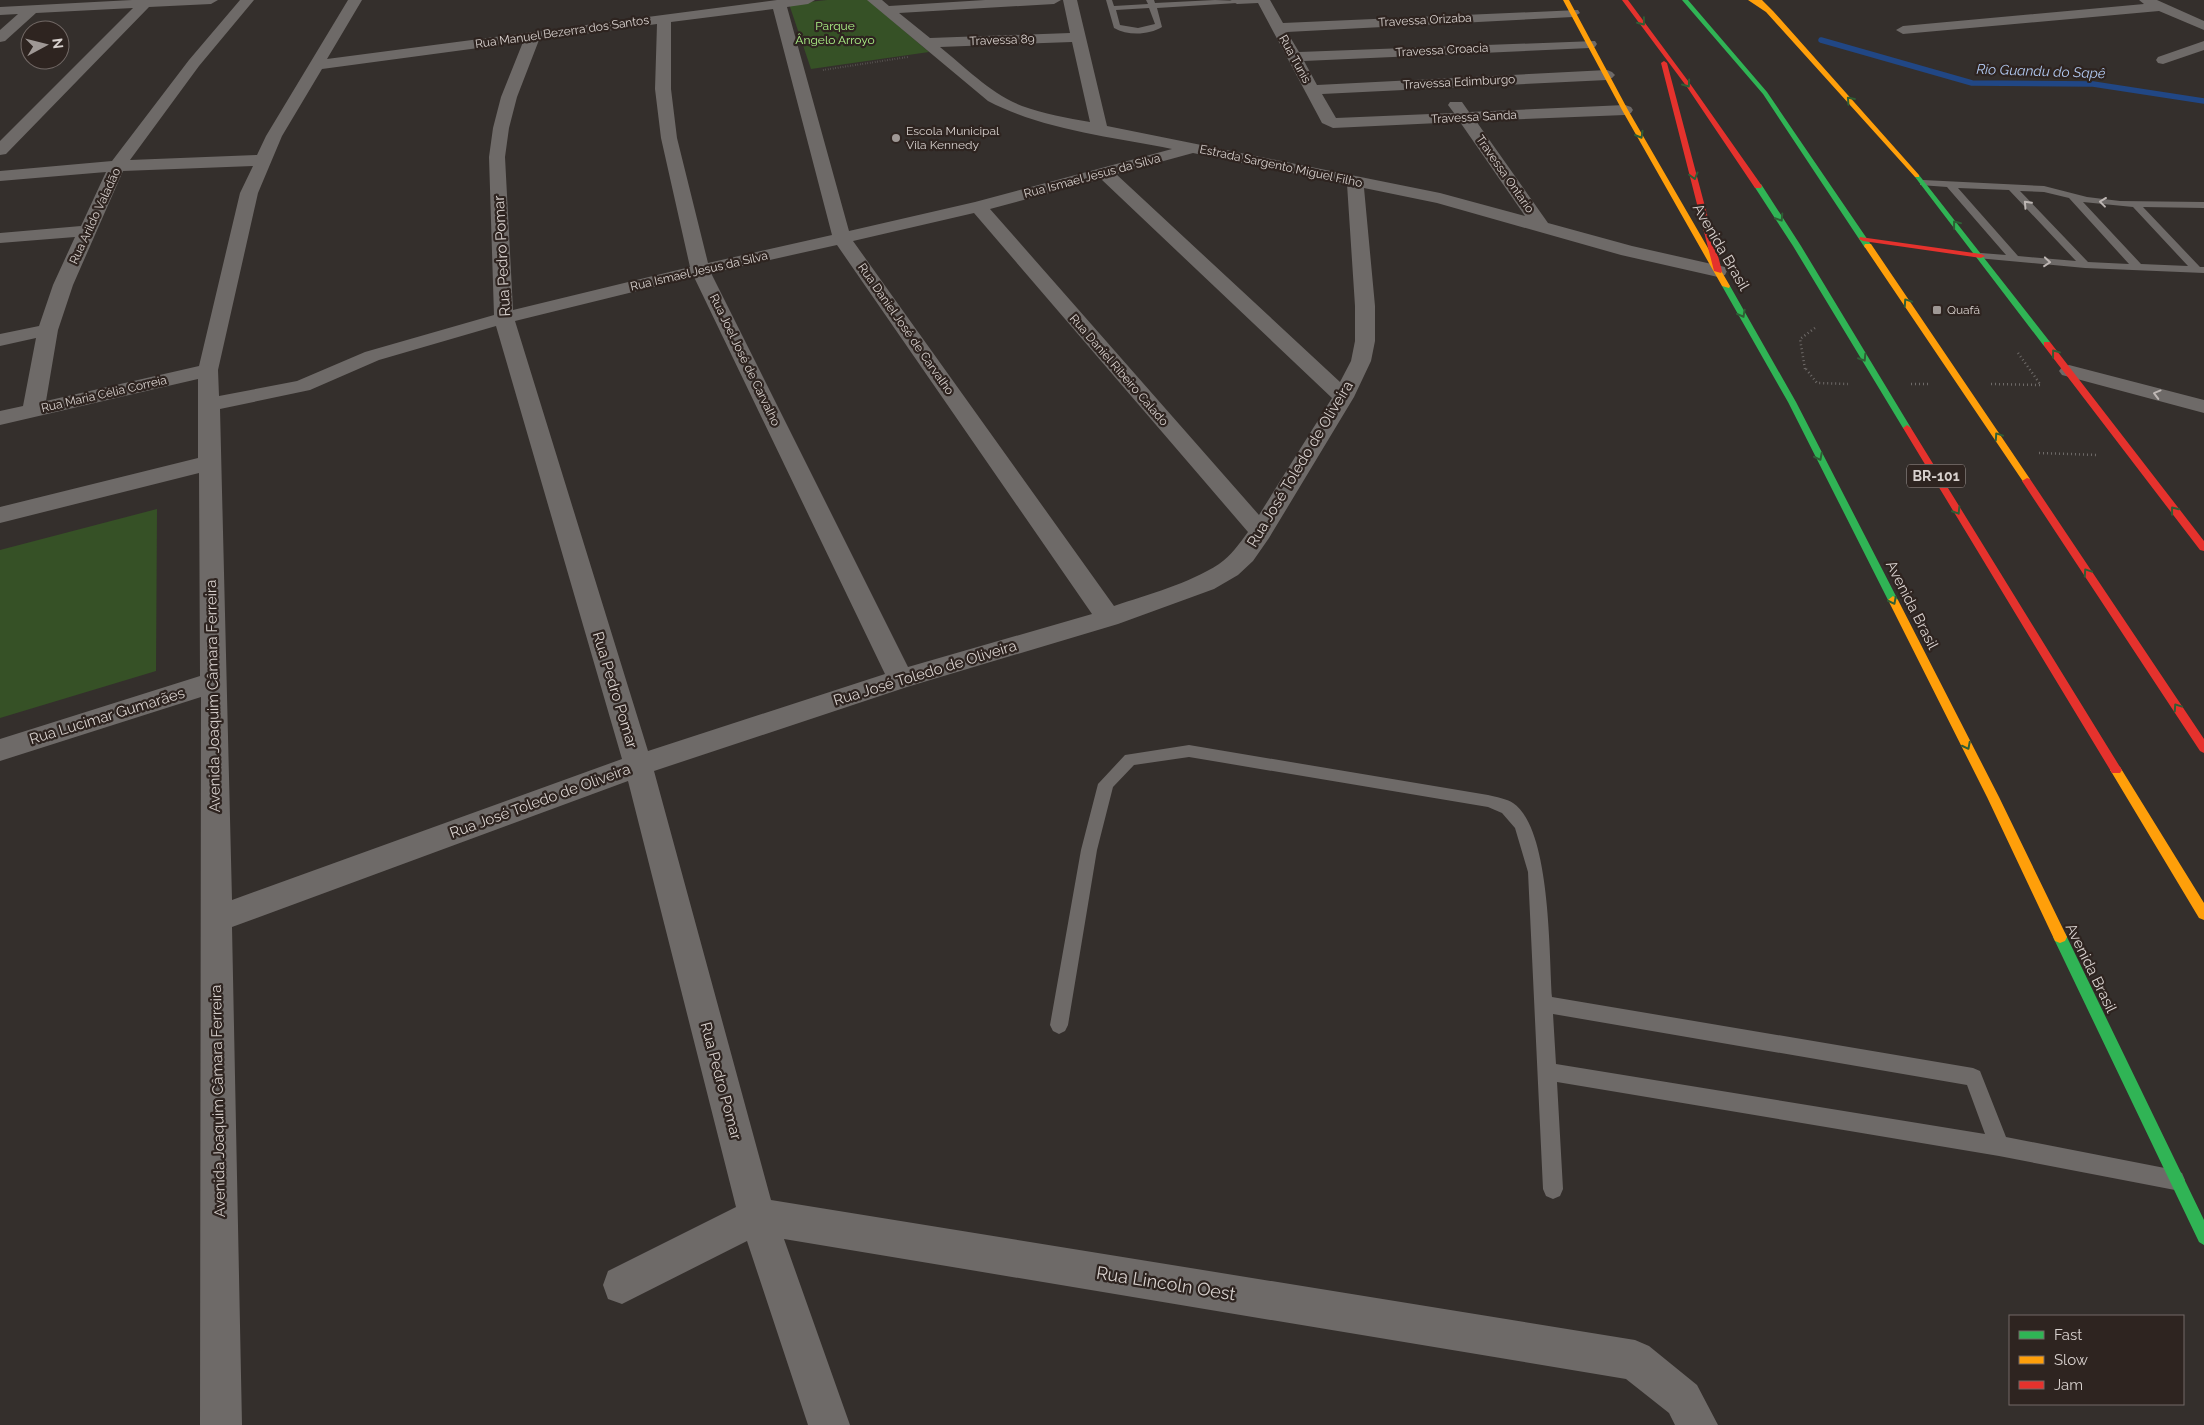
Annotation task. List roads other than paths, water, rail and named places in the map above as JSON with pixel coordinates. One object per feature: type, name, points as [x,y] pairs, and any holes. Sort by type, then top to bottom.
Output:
[{"type":"main road","name":"Avenida Brasil","points":[[1566,0],[1625,110],[1792,402],[1993,797],[2204,1237]]},
{"type":"main road","name":"BR-101","points":[[1624,0],[1659,45],[1766,197],[1812,268],[1836,313],[2204,914]]},
{"type":"main road","points":[[1685,0],[1764,93],[2007,451],[2204,748]]},
{"type":"main road","points":[[1751,0],[1771,12]]},
{"type":"main road","points":[[1760,0],[1923,183],[2204,548]]},
{"type":"main road","points":[[1659,45],[1718,271]]},
{"type":"main road","points":[[1863,239],[1981,256]]},
{"type":"street","points":[[0,11],[211,0]]},
{"type":"street","name":"Rua Arildo Valadão","points":[[33,411],[48,330],[63,285],[117,166],[194,63],[247,0]]},
{"type":"street","name":"Avenida Joaquim Câmara Ferreira","points":[[221,1425],[214,682],[208,370],[249,193],[274,136],[355,0]]},
{"type":"street","name":"Rua Manuel Bezerra dos Santos","points":[[316,65],[808,0]]},
{"type":"street","points":[[881,5],[1054,0]]},
{"type":"street","points":[[1070,0],[1099,128]]},
{"type":"street","points":[[1237,0],[1255,0]]},
{"type":"street","name":"Rua Tunis","points":[[1263,0],[1326,117]]},
{"type":"street","points":[[0,150],[147,2]]},
{"type":"street","points":[[1903,30],[2152,3],[2204,26]]},
{"type":"street","name":"Rua Daniel José de Carvalho","points":[[779,4],[842,239],[1109,618]]},
{"type":"street","name":"Estrada Sargento Miguel Filho","points":[[881,5],[994,98],[1015,109],[1044,118],[1440,198],[1628,251],[1718,271]]},
{"type":"street","name":"Travessa Ontario","points":[[1387,7],[1541,226]]},
{"type":"street","points":[[0,38],[30,10]]},
{"type":"street","name":"Travessa Orizaba","points":[[1278,28],[1573,13]]},
{"type":"street","name":"Rua Joel José de Carvalho","points":[[664,19],[663,89],[669,138],[700,270],[902,679]]},
{"type":"street","name":"Rua Pedro Pomar","points":[[533,36],[509,97],[501,128],[497,158],[504,318],[638,765],[757,1216],[829,1425]]},
{"type":"street","name":"Travessa 89","points":[[932,48],[1077,37]]},
{"type":"street","name":"Travessa Croacia","points":[[1295,57],[1590,44]]},
{"type":"street","points":[[2164,60],[2204,46]]},
{"type":"street","name":"Travessa Edimburgo","points":[[1312,90],[1607,75]]},
{"type":"street","name":"Travessa Sanda","points":[[1326,117],[1330,122],[1337,124],[1625,110]]},
{"type":"street","points":[[9,122],[28,121]]},
{"type":"street","name":"Rua Ismael Jesus da Silva","points":[[208,405],[303,386],[380,354],[504,318],[700,270],[978,207],[1106,174],[1193,148]]},
{"type":"street","points":[[0,176],[117,166],[264,160]]},
{"type":"street","points":[[1106,174],[1343,397]]},
{"type":"street","name":"Rua José Toledo de Oliveira","points":[[216,919],[638,765],[902,679],[1109,618],[1205,583],[1229,569],[1244,555],[1261,532],[1343,397],[1361,361],[1365,340],[1365,306],[1355,182]]},
{"type":"street","name":"Rua Daniel Ribeiro Calado","points":[[978,207],[1261,532]]},
{"type":"street","points":[[0,238],[86,231]]},
{"type":"street","points":[[0,340],[48,330]]},
{"type":"street","name":"Rua Maria Célia Correia","points":[[0,418],[208,370]]},
{"type":"street","points":[[2069,372],[2204,406]]},
{"type":"street","points":[[0,515],[209,463]]},
{"type":"street","name":"Rua Lucimar Gumarães","points":[[0,750],[214,682]]},
{"type":"street","points":[[622,1285],[757,1216]]},
{"type":"street","name":"Rua Lincoln Oest","points":[[757,1216],[1635,1360],[1683,1399],[1697,1425]]},
{"type":"lane","points":[[1108,0],[1117,26],[1120,29],[1132,30],[1158,27],[1159,25],[1151,3]]},
{"type":"lane","points":[[1111,8],[1151,3],[1237,0]]},
{"type":"lane","points":[[1923,183],[2044,189],[2103,202],[2204,205]]},
{"type":"lane","points":[[1950,183],[2015,260]]},
{"type":"lane","points":[[2010,186],[2085,265]]},
{"type":"lane","points":[[2072,196],[2139,268]]},
{"type":"lane","points":[[2135,204],[2201,270]]},
{"type":"lane","points":[[1981,256],[2085,265],[2201,270]]},
{"type":"lane","points":[[1059,1025],[1088,850],[1106,784],[1130,759],[1189,751],[1488,801],[1508,808],[1522,825],[1536,872],[1553,1189]]},
{"type":"lane","points":[[1542,1004],[1973,1077],[1999,1146]]},
{"type":"lane","points":[[1546,1072],[1999,1146],[2176,1180]]},
{"type":"waterway","name":"Rio Guandu do Sapê","points":[[1821,40],[1972,83],[2093,84],[2204,101]]},
{"type":"place","name":"Escola Municipal Vila Kennedy","points":[[896,138]]},
{"type":"place","name":"Quafá","points":[[1937,310]]},
{"type":"park label","name":"Parque Ângelo Arroyo","points":[[835,33]]}]
